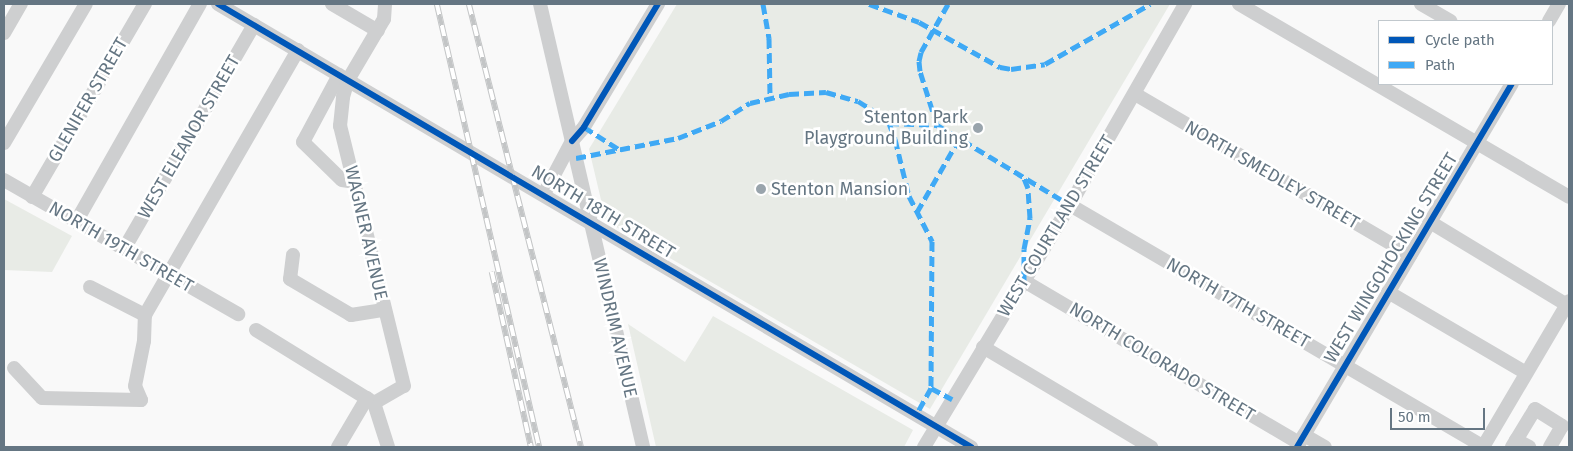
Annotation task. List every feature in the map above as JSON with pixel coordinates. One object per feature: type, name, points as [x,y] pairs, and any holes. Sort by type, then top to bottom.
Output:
[{"type":"street","points":[[4,34],[21,4]]},
{"type":"street","points":[[4,143],[86,4]]},
{"type":"street","name":"GLENIFER STREET","points":[[32,197],[145,4]]},
{"type":"street","points":[[76,222],[200,4]]},
{"type":"street","name":"NORTH 18TH STREET","points":[[218,4],[544,194],[971,447]]},
{"type":"street","points":[[332,4],[378,31]]},
{"type":"street","points":[[354,182],[342,180],[303,142],[344,77],[378,31],[384,19],[385,4]]},
{"type":"street","name":"WINDRIM AVENUE","points":[[540,4],[643,447]]},
{"type":"street","points":[[544,194],[572,142],[584,127],[658,4]]},
{"type":"street","name":"WEST COURTLAND STREET","points":[[924,447],[1070,205],[1185,4]]},
{"type":"street","points":[[1239,4],[1378,85]]},
{"type":"street","points":[[1421,4],[1449,20]]},
{"type":"street","points":[[1550,20],[1559,4]]},
{"type":"street","name":"WEST ELEANOR STREET","points":[[124,248],[254,25]]},
{"type":"street","points":[[14,368],[42,398],[141,400],[135,386],[144,342],[145,315],[298,50]]},
{"type":"street","name":"WAGNER AVENUE","points":[[344,77],[340,126],[404,386],[371,400]]},
{"type":"street","points":[[1379,85],[1569,197]]},
{"type":"street","name":"WEST WINGOHOCKING STREET","points":[[1300,442],[1511,85]]},
{"type":"street","name":"NORTH SMEDLEY STREET","points":[[1134,94],[1410,255]]},
{"type":"street","name":"NORTH 19TH STREET","points":[[4,180],[238,314]]},
{"type":"street","name":"NORTH 17TH STREET","points":[[1070,205],[1483,447]]},
{"type":"street","points":[[1430,222],[1568,303],[1483,447]]},
{"type":"street","points":[[293,254],[290,280],[351,315],[384,310]]},
{"type":"street","name":"NORTH COLORADO STREET","points":[[1024,281],[1300,442],[1324,447]]},
{"type":"street","points":[[90,287],[145,315]]},
{"type":"street","points":[[1388,292],[1526,373]]},
{"type":"street","points":[[256,330],[371,400],[388,447]]},
{"type":"street","points":[[983,348],[1150,447]]},
{"type":"street","points":[[338,447],[371,400]]},
{"type":"street","points":[[1529,447],[1514,444],[1535,409],[1562,426],[1550,447]]},
{"type":"shaded area","points":[[677,4],[1170,4],[930,409],[606,221],[589,149]]},
{"type":"shaded area","points":[[4,199],[72,236],[52,272],[4,270]]},
{"type":"shaded area","points":[[713,316],[913,430],[904,447],[656,447],[628,324],[685,362]]},
{"type":"railway","points":[[437,4],[539,447]]},
{"type":"railway","points":[[469,4],[581,447]]},
{"type":"railway","points":[[492,272],[531,447]]},
{"type":"marked path","points":[[763,4],[769,38],[770,97]]},
{"type":"marked path","points":[[869,4],[919,22],[1000,67],[1011,69],[1045,64],[1150,4]]},
{"type":"marked path","points":[[937,125],[920,71],[919,61],[921,52],[948,4]]},
{"type":"marked path","points":[[576,158],[678,138],[721,121],[750,103],[789,94],[826,92],[858,101],[880,115],[889,123],[895,139],[909,196],[932,241],[931,388],[916,415]]},
{"type":"marked path","points":[[889,123],[937,125],[1070,205]]},
{"type":"marked path","points":[[584,127],[620,150]]},
{"type":"marked path","points":[[917,212],[959,139]]},
{"type":"marked path","points":[[1024,178],[1028,188],[1030,218],[1024,249],[1024,281]]},
{"type":"marked path","points":[[931,388],[952,399]]},
{"type":"cycle path","points":[[218,4],[971,447]]},
{"type":"cycle path","points":[[572,141],[584,127],[658,4]]},
{"type":"cycle path","points":[[1297,447],[1511,85]]},
{"type":"place","name":"Stenton Park Playground Building","points":[[978,128]]},
{"type":"place","name":"Stenton Mansion","points":[[761,189]]}]
